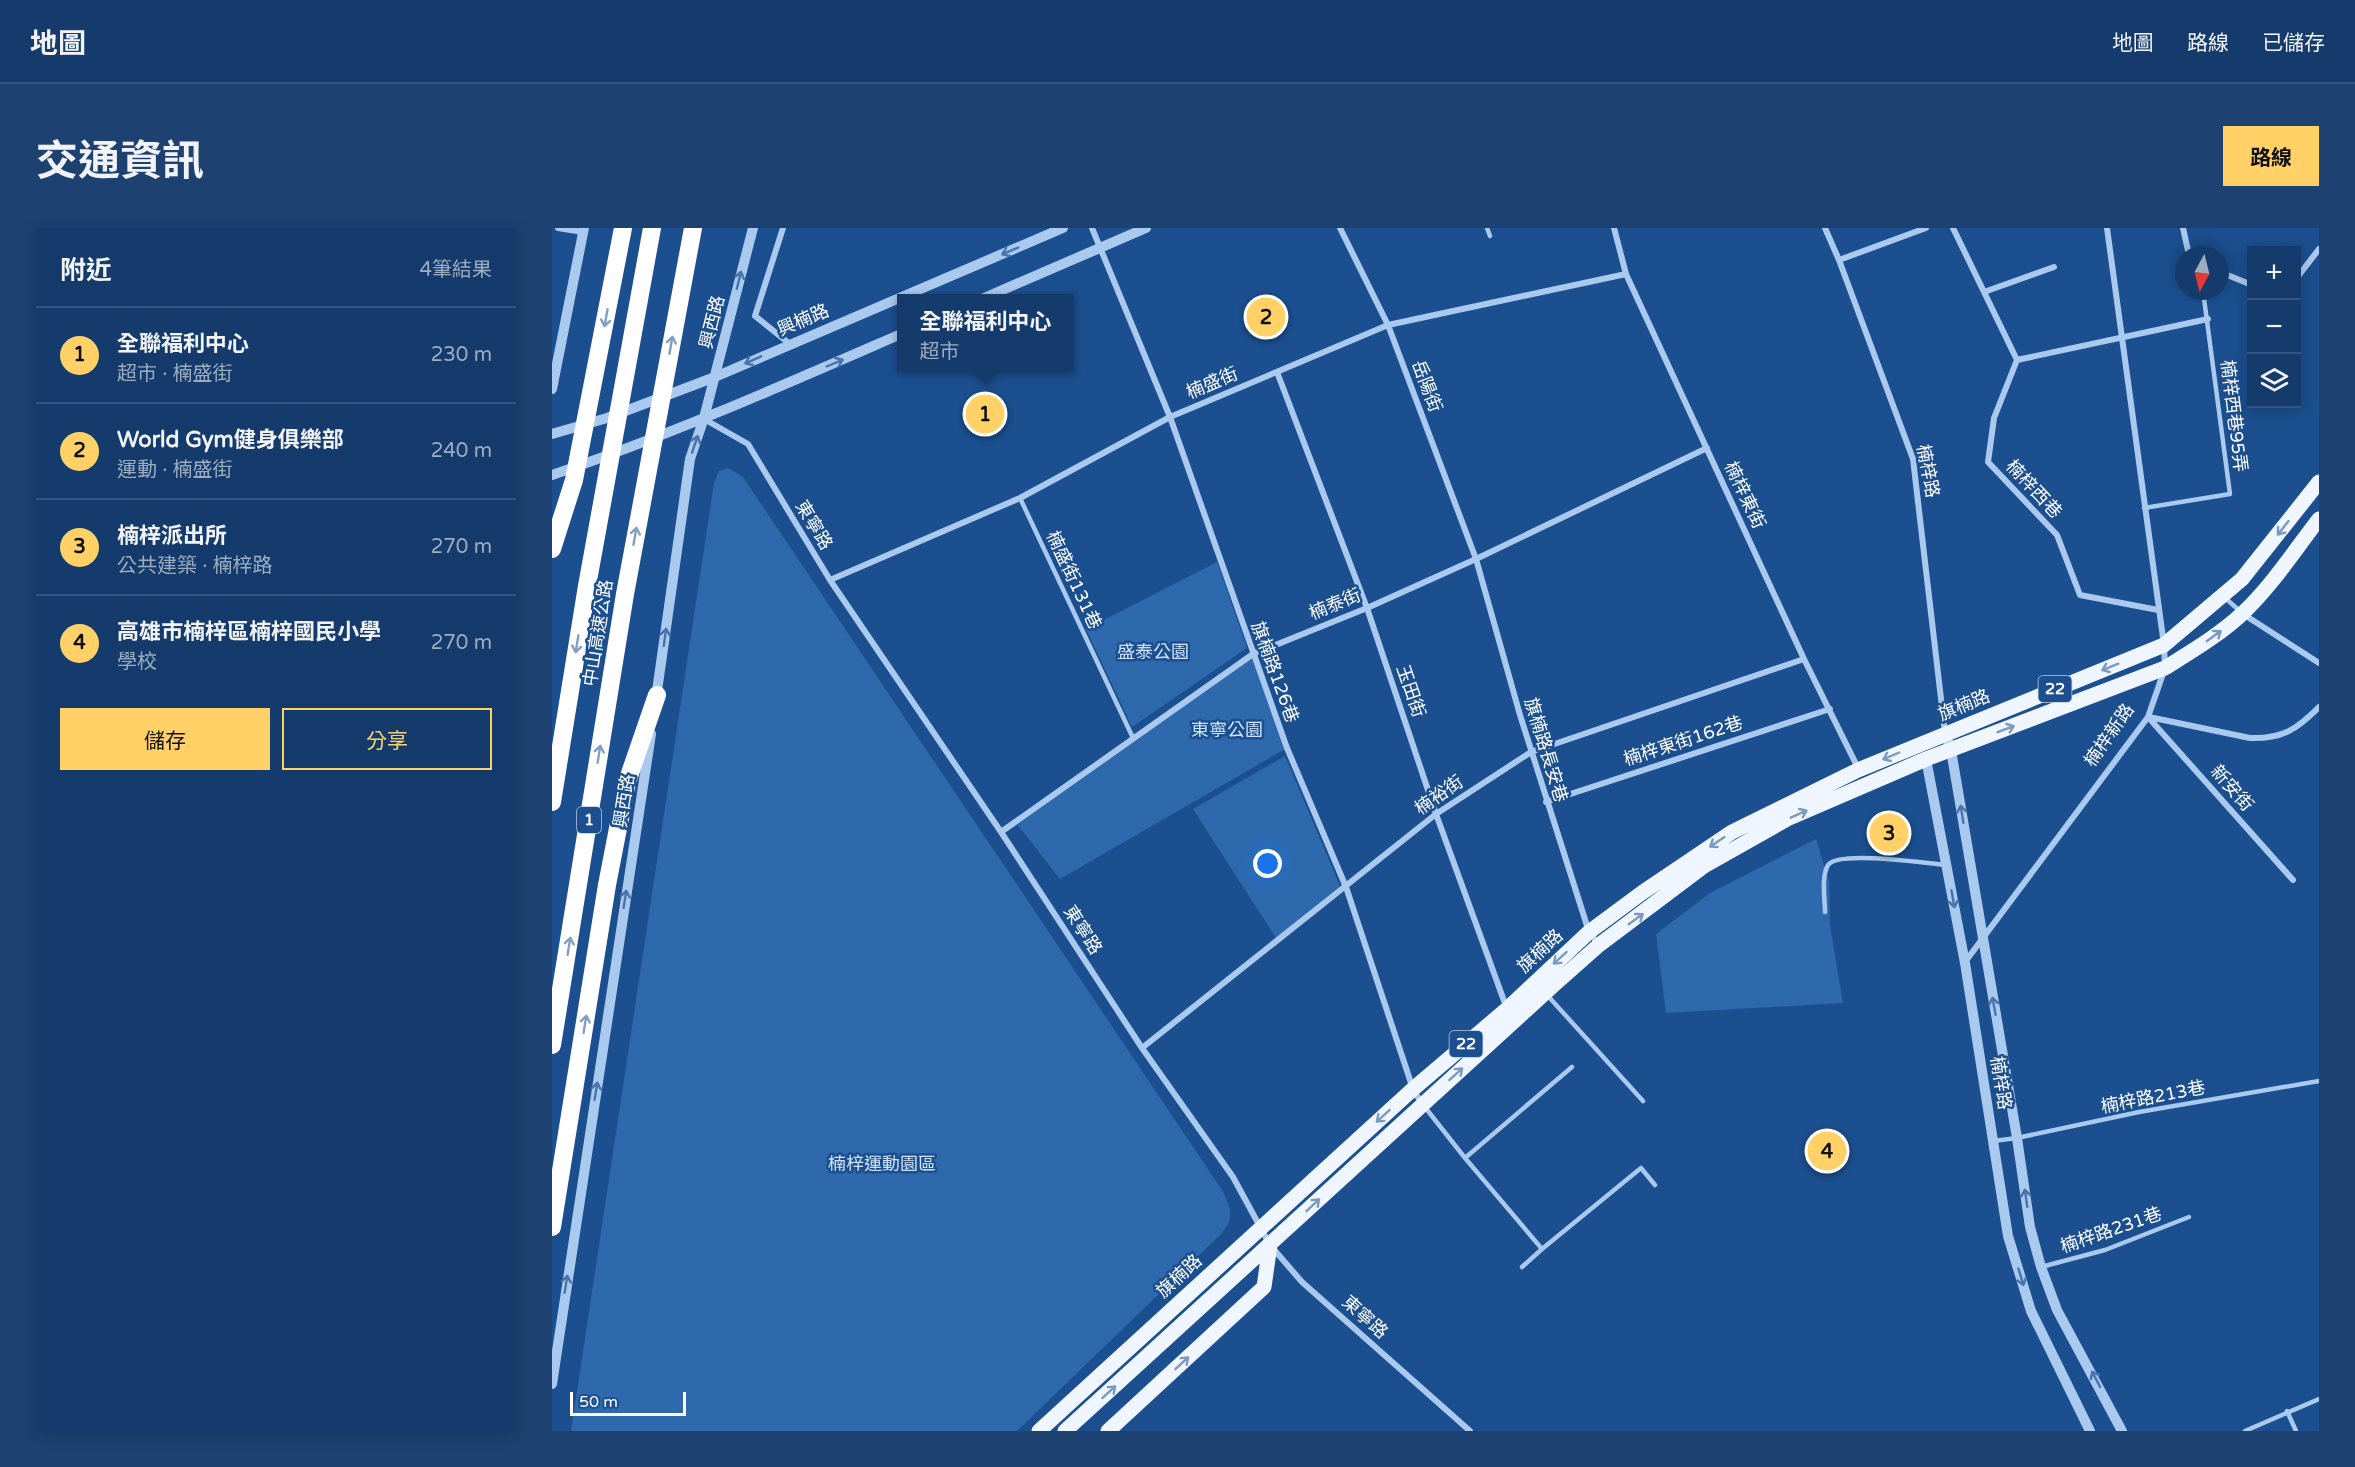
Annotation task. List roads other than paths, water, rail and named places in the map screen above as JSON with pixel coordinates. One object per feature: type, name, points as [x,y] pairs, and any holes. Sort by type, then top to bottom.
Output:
[{"type":"highway","points":[[552,549],[574,480],[623,228]]},
{"type":"highway","name":"中山高速公路","points":[[552,802],[587,586],[652,228]]},
{"type":"highway","name":"中山高速公路","points":[[552,1046],[625,594],[693,228]]},
{"type":"highway","points":[[552,1227],[607,885],[627,782],[657,694]]},
{"type":"main road","name":"22","points":[[2164,645],[2223,597],[2260,559],[2319,482]]},
{"type":"main road","name":"22","points":[[2165,668],[2205,642],[2243,613],[2265,591],[2319,519]]},
{"type":"main road","name":"旗楠路","points":[[1065,1431],[1423,1104],[1589,932],[1644,892],[1732,832],[1858,770],[2164,645]]},
{"type":"main road","name":"旗楠路","points":[[1039,1431],[1413,1089],[1511,1014],[1544,993],[1599,945],[1704,866],[1789,818],[1926,759],[2165,668]]},
{"type":"main road","points":[[1108,1431],[1264,1287],[1270,1245]]},
{"type":"street","points":[[552,389],[583,230],[558,228]]},
{"type":"street","name":"興西路","points":[[552,1384],[657,694],[690,459],[704,418],[753,228]]},
{"type":"street","points":[[783,228],[755,316],[790,344]]},
{"type":"street","name":"興楠路","points":[[908,294],[1064,228]]},
{"type":"street","name":"旗楠路126巷","points":[[1092,228],[1170,417],[1287,748],[1346,887],[1413,1089],[1423,1104]]},
{"type":"street","points":[[993,294],[1146,228]]},
{"type":"street","name":"岳陽街","points":[[1340,228],[1388,325],[1476,559]]},
{"type":"street","name":"楠梓東街","points":[[1614,228],[1626,274],[1804,659],[1858,770]]},
{"type":"street","name":"楠梓路","points":[[1825,228],[1913,459],[1945,734],[1952,750],[2018,1138],[2030,1227],[2041,1267],[2058,1310],[2122,1431]]},
{"type":"street","points":[[1839,260],[1926,228]]},
{"type":"street","points":[[1953,228],[2017,360],[2208,319]]},
{"type":"street","points":[[2107,228],[2164,645],[2165,668]]},
{"type":"street","points":[[2184,228],[2187,246]]},
{"type":"street","points":[[2301,272],[2319,249]]},
{"type":"street","points":[[1984,292],[2054,267]]},
{"type":"street","name":"楠盛街","points":[[830,580],[1020,498],[1170,417],[1388,325],[1626,274]]},
{"type":"street","points":[[2229,276],[2247,283]]},
{"type":"street","name":"興楠路","points":[[552,434],[607,418],[715,377],[897,299]]},
{"type":"street","points":[[552,476],[704,418],[897,336]]},
{"type":"street","name":"楠梓西巷","points":[[2017,360],[1994,418],[1988,462],[2056,535],[2080,595],[2158,610]]},
{"type":"street","name":"玉田街","points":[[1277,372],[1367,608],[1436,813],[1511,1014]]},
{"type":"street","name":"東寧路","points":[[704,418],[748,444],[830,580],[1001,832],[1142,1048],[1233,1177],[1270,1245],[1302,1282],[1470,1431]]},
{"type":"street","name":"楠泰街","points":[[1001,832],[1253,654],[1367,608],[1476,559],[1707,448]]},
{"type":"street","name":"旗楠路長安巷","points":[[1476,559],[1546,802],[1589,932],[1599,945]]},
{"type":"street","points":[[2243,613],[2319,663]]},
{"type":"street","name":"楠裕街","points":[[1142,1048],[1436,813],[1531,752],[1804,659]]},
{"type":"street","name":"楠梓新路","points":[[1965,963],[2148,717],[2165,668]]},
{"type":"street","points":[[2148,717],[2250,738],[2264,738],[2278,736],[2293,729],[2305,721],[2319,706]]},
{"type":"street","name":"楠梓東街162巷","points":[[1546,802],[1830,710]]},
{"type":"street","name":"新安街","points":[[2148,717],[2292,880]]},
{"type":"street","points":[[1926,759],[1945,734]]},
{"type":"street","name":"楠梓路","points":[[1926,759],[1965,963],[2008,1236],[2031,1311],[2090,1431]]},
{"type":"lane","points":[[1487,228],[1490,236]]},
{"type":"lane","name":"楠梓西巷95弄","points":[[2144,508],[2230,494],[2205,300]]},
{"type":"lane","name":"楠盛街131巷","points":[[1020,498],[1133,738]]},
{"type":"lane","points":[[2223,597],[2243,613]]},
{"type":"lane","points":[[1825,912],[1825,878],[1828,866],[1832,862],[1861,858],[1947,865]]},
{"type":"lane","points":[[1544,993],[1642,1101]]},
{"type":"lane","points":[[1465,1158],[1572,1067]]},
{"type":"lane","name":"楠梓路213巷","points":[[1993,1141],[2018,1138],[2139,1112],[2319,1081]]},
{"type":"lane","points":[[1423,1104],[1542,1249]]},
{"type":"lane","points":[[1522,1267],[1641,1168],[1655,1185]]},
{"type":"lane","name":"楠梓路231巷","points":[[2041,1267],[2105,1250],[2189,1217]]},
{"type":"lane","points":[[2245,1431],[2319,1399]]},
{"type":"lane","points":[[2287,1411],[2296,1431]]},
{"type":"place","name":"World Gym健身俱樂部","points":[[1266,317]]},
{"type":"place","name":"全聯福利中心","points":[[985,414]]},
{"type":"place","name":"楠梓派出所","points":[[1889,833]]},
{"type":"place","name":"高雄市楠梓區楠梓國民小學","points":[[1827,1151]]},
{"type":"park label","name":"盛泰公園","points":[[1153,652]]},
{"type":"park label","name":"東寧公園","points":[[1227,730]]},
{"type":"park label","name":"楠梓運動園區","points":[[882,1164]]}]
